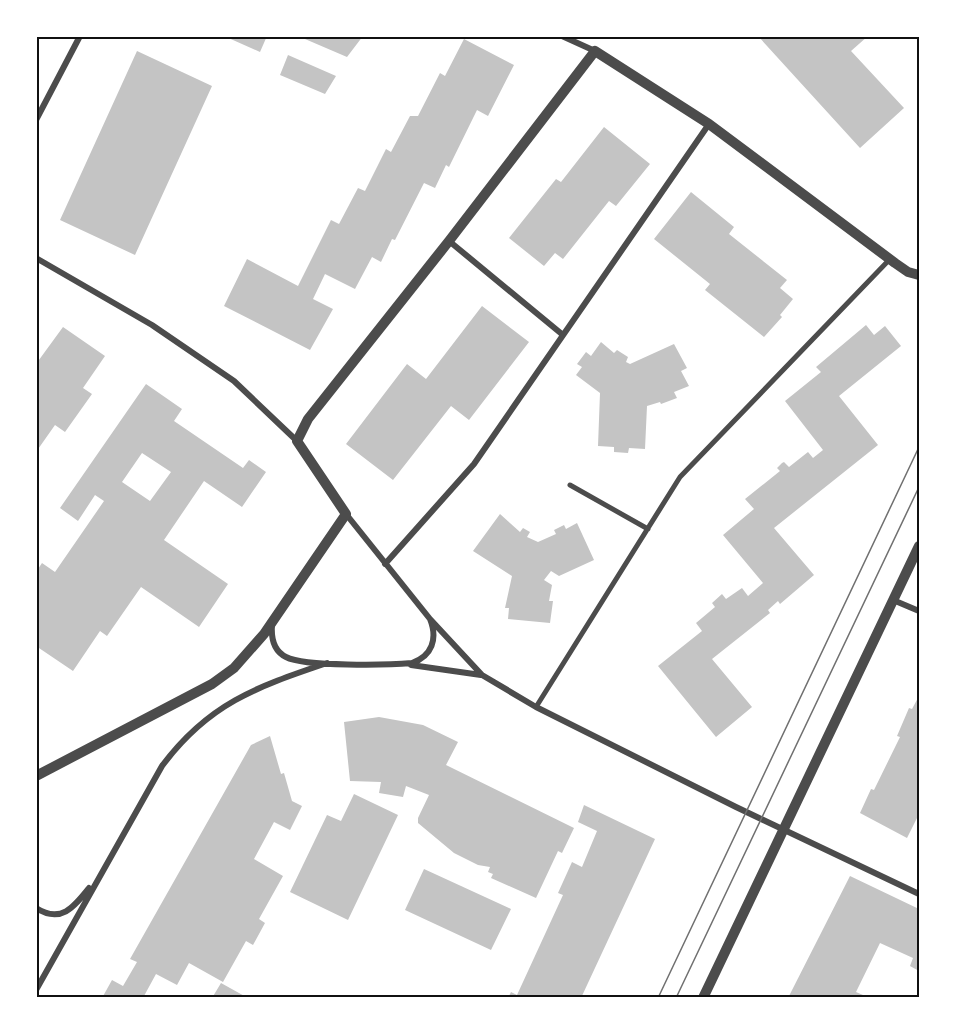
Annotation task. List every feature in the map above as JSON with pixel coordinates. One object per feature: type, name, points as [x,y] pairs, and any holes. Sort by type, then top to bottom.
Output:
[{"type":"street","points":[[36,120],[80,36]]},
{"type":"street","points":[[562,36],[596,51],[709,124],[890,259],[914,273]]},
{"type":"street","points":[[297,441],[308,418],[596,51]]},
{"type":"street","points":[[385,564],[474,464],[709,124]]},
{"type":"street","points":[[449,241],[563,335]]},
{"type":"street","points":[[36,258],[152,324],[234,381],[297,441],[346,514],[385,564],[430,619],[482,675],[536,707],[783,830],[919,894]]},
{"type":"street","points":[[536,707],[680,477],[890,259]]},
{"type":"street","points":[[570,485],[648,529]]},
{"type":"street","points":[[36,776],[212,684],[234,668],[276,617],[346,514]]},
{"type":"street","points":[[703,998],[919,546]]},
{"type":"street","points":[[893,600],[919,611]]},
{"type":"street","points":[[276,617],[272,625],[273,643],[286,657],[295,660],[327,663],[403,664],[482,675]]},
{"type":"street","points":[[403,664],[420,660],[432,647],[435,637],[430,619]]},
{"type":"street","points":[[36,990],[162,766],[179,743],[225,706],[253,690],[327,663]]},
{"type":"street","points":[[36,908],[47,914],[67,912],[75,906],[104,869]]},
{"type":"building","points":[[224,36],[267,36],[260,52]]},
{"type":"building","points":[[298,36],[363,36],[347,57]]},
{"type":"building","points":[[758,36],[868,36],[851,51],[904,108],[860,148]]},
{"type":"building","points":[[464,39],[514,65],[488,116],[477,110],[449,167],[446,165],[435,188],[424,183],[381,262],[372,257],[355,289],[325,274],[313,299],[333,309],[310,350],[224,306],[247,259],[298,286],[331,220],[339,224],[358,188],[365,191],[386,149],[391,152],[410,116],[418,116],[440,73],[445,76]]},
{"type":"building","points":[[137,51],[212,86],[135,255],[60,220]]},
{"type":"building","points":[[288,55],[336,76],[325,94],[280,75]]},
{"type":"building","points":[[604,127],[650,164],[616,206],[609,201],[563,259],[555,253],[544,266],[509,238],[556,179],[561,182]]},
{"type":"building","points":[[691,192],[734,227],[729,234],[787,280],[780,288],[793,299],[780,315],[782,317],[764,337],[705,290],[710,284],[654,239]]},
{"type":"building","points":[[482,306],[529,342],[469,420],[451,406],[393,480],[346,444],[407,364],[426,379]]},
{"type":"building","points":[[866,325],[874,335],[885,326],[901,346],[839,396],[878,445],[774,528],[814,575],[780,604],[778,601],[768,610],[770,613],[712,659],[752,707],[716,737],[658,666],[702,631],[696,623],[715,607],[712,603],[722,594],[726,599],[742,588],[748,596],[763,583],[723,535],[754,509],[745,499],[780,471],[777,468],[782,463],[784,462],[789,467],[808,452],[813,458],[823,450],[785,401],[821,372],[816,367]]},
{"type":"building","points":[[63,327],[105,356],[83,388],[92,394],[65,432],[55,425],[36,452],[36,364]]},
{"type":"building","points":[[601,342],[614,353],[617,350],[628,357],[626,362],[630,364],[674,344],[687,368],[681,371],[689,386],[674,392],[677,398],[647,406],[645,449],[629,448],[628,453],[614,452],[614,447],[598,446],[600,393],[576,375],[582,367],[577,364],[586,352],[591,356]]},
{"type":"building","points":[[146,384],[182,409],[174,421],[243,468],[249,460],[266,472],[242,507],[204,481],[164,540],[228,584],[199,627],[141,587],[107,636],[100,631],[73,671],[36,646],[36,572],[42,563],[55,572],[104,501],[95,495],[78,521],[60,508]],"holes":[[[142,453],[171,472],[150,501],[122,482]]]},
{"type":"building","points":[[500,514],[520,532],[523,528],[530,532],[527,537],[538,542],[556,534],[554,530],[564,525],[566,529],[577,523],[594,560],[559,576],[551,571],[544,580],[552,585],[549,601],[553,601],[550,623],[508,619],[509,608],[505,608],[512,576],[473,551]]},
{"type":"building","points":[[919,696],[919,814],[907,838],[860,813],[900,737],[897,736],[909,708],[912,709]]},
{"type":"building","points":[[379,717],[423,725],[458,742],[446,765],[574,828],[562,853],[558,851],[536,898],[491,878],[493,874],[488,872],[490,867],[478,865],[454,853],[418,823],[418,818],[429,795],[406,786],[403,797],[379,793],[381,782],[350,781],[344,722]]},
{"type":"building","points":[[270,736],[292,801],[302,806],[290,830],[274,822],[254,859],[283,876],[259,919],[265,923],[253,945],[246,941],[223,982],[189,963],[177,985],[156,974],[144,996],[148,998],[102,998],[112,980],[123,986],[137,962],[130,959],[251,745]]},
{"type":"building","points":[[354,794],[398,815],[348,920],[290,892],[327,815],[341,821]]},
{"type":"building","points":[[584,805],[655,839],[581,998],[508,998],[511,992],[517,995],[563,895],[558,893],[572,862],[582,867],[597,831],[578,822]]},
{"type":"building","points":[[424,869],[511,909],[491,950],[405,910]]},
{"type":"building","points":[[850,876],[919,909],[919,971],[910,966],[913,958],[880,943],[856,992],[870,998],[788,998]]},
{"type":"building","points":[[221,983],[248,998],[212,998]]},
{"type":"tram line","points":[[658,998],[919,447]]},
{"type":"tram line","points":[[676,998],[919,487]]}]
